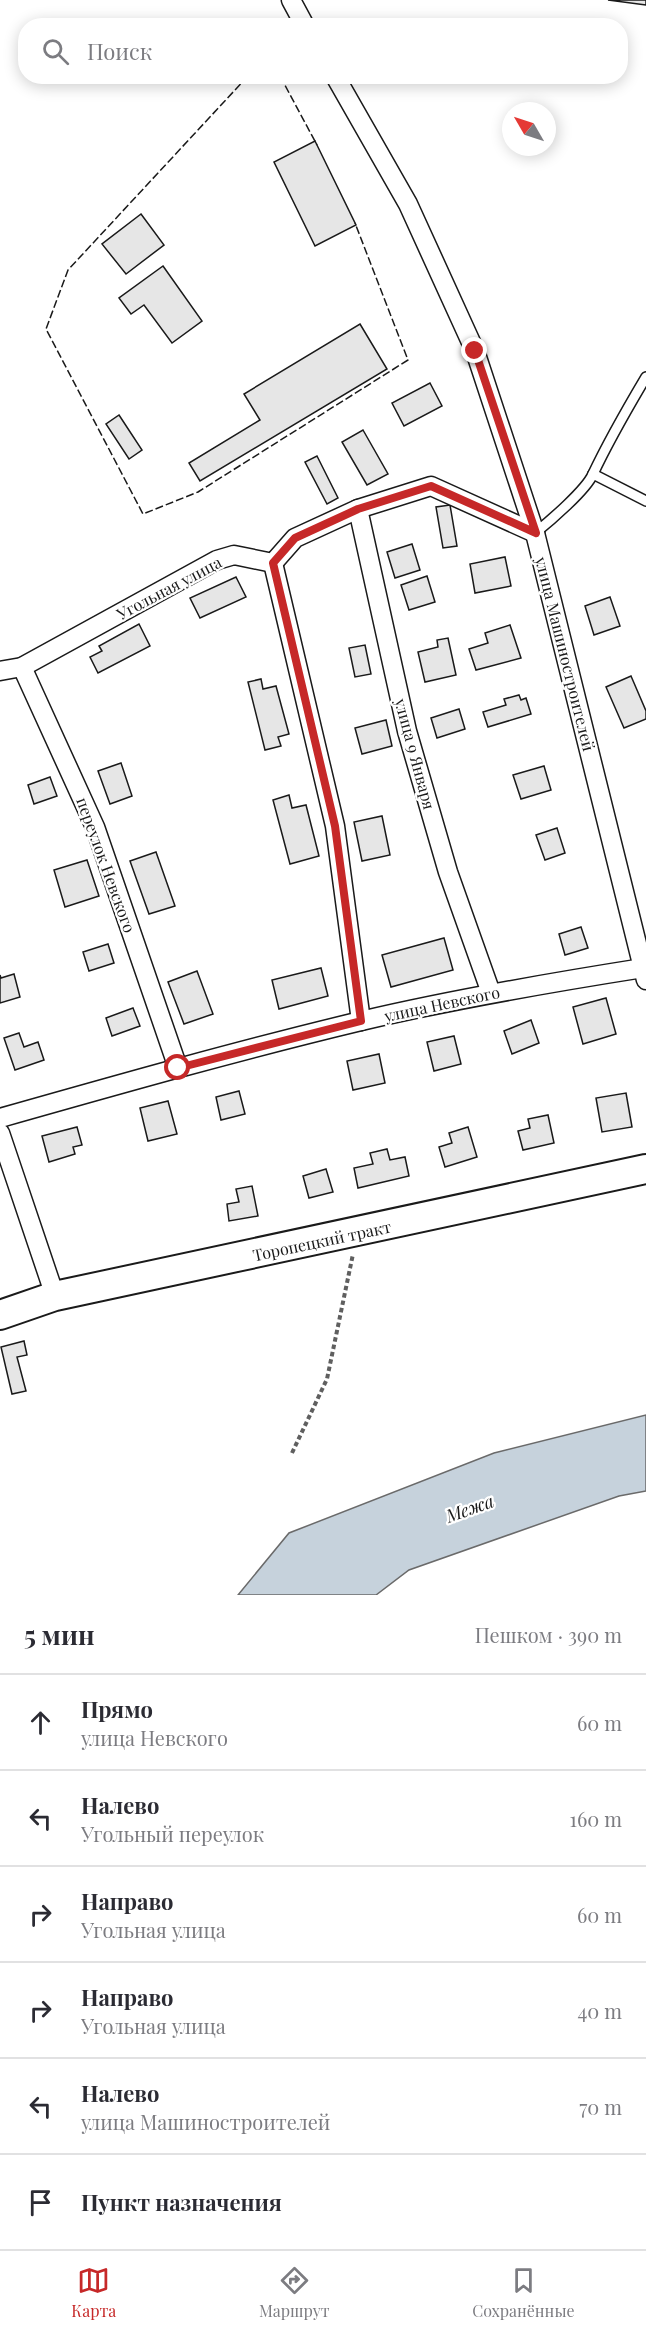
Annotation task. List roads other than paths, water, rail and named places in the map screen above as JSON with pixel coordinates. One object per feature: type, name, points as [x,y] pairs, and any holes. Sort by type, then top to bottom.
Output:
[{"type":"main road","name":"Торопецкий тракт","points":[[0,1315],[55,1296],[357,1233],[646,1169]]},
{"type":"street","points":[[291,0],[301,18]]},
{"type":"street","name":"улица Машиностроителей","points":[[340,84],[408,204],[475,351],[536,533],[645,974]]},
{"type":"street","points":[[361,1021],[335,826],[273,563],[295,538],[358,509],[431,486],[536,533]]},
{"type":"street","name":"улица 9 Января","points":[[358,509],[407,731],[448,872],[491,993]]},
{"type":"street","name":"Угольная улица","points":[[0,671],[22,667],[217,560],[234,555],[273,563]]},
{"type":"street","name":"переулок Невского","points":[[22,667],[95,827],[178,1068]]},
{"type":"street","name":"улица Невского","points":[[0,1118],[178,1068],[361,1021],[491,993],[645,974]]},
{"type":"street","points":[[0,1133],[55,1296]]},
{"type":"lane","points":[[536,533],[555,517],[593,474],[595,464],[646,377]]},
{"type":"lane","points":[[593,474],[646,501]]},
{"type":"water","name":"Межа","points":[[646,1415],[646,1491],[619,1496],[409,1570],[376,1595],[238,1595],[289,1533],[494,1453]]}]
